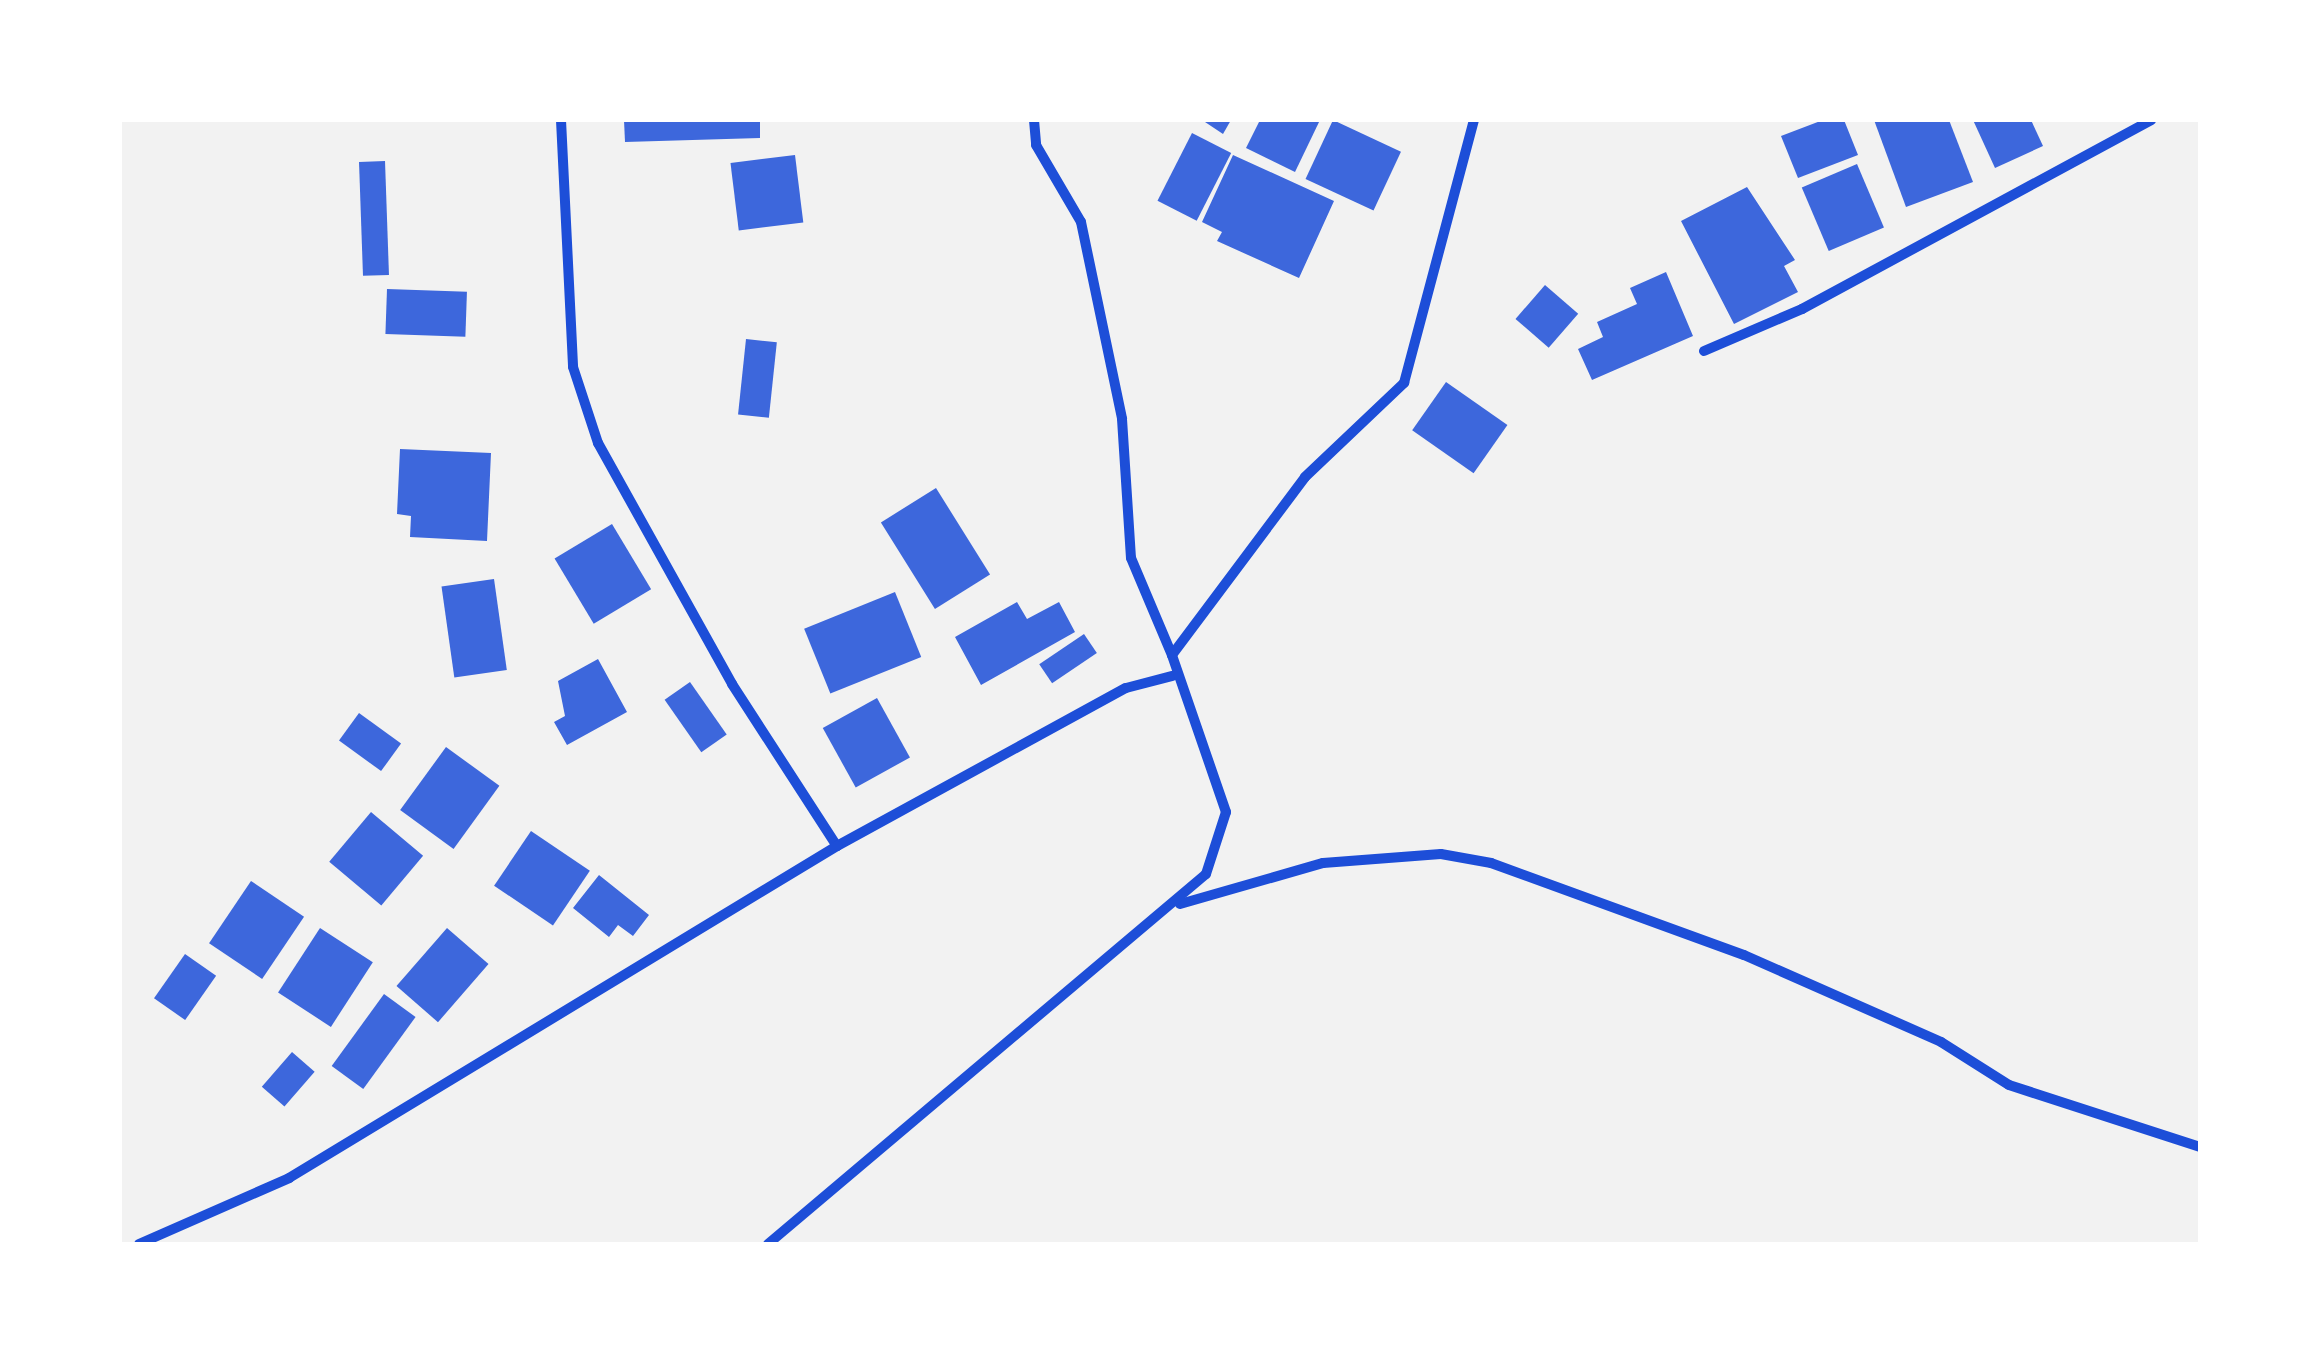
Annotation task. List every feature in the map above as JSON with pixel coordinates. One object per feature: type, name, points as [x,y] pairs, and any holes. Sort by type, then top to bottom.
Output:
[{"type":"street","points":[[561,120],[573,367],[598,443],[732,684],[836,846]]},
{"type":"street","points":[[768,1244],[916,1111],[1176,906],[1206,874],[1226,812],[1172,676],[1172,656],[1131,558],[1122,419],[1081,222],[1036,145],[1034,120]]},
{"type":"street","points":[[1172,656],[1305,478],[1404,383],[1474,120]]},
{"type":"street","points":[[1704,351],[1802,309],[2150,120]]},
{"type":"street","points":[[139,1244],[289,1178],[836,846],[1126,688],[1172,676]]},
{"type":"street","points":[[1176,906],[1323,864],[1441,854],[1491,863],[1744,955],[1941,1042],[2009,1085],[2200,1147]]},
{"type":"building","points":[[624,120],[760,120],[760,138],[625,142]]},
{"type":"building","points":[[1202,120],[1231,120],[1223,134]]},
{"type":"building","points":[[1260,120],[1320,120],[1295,172],[1246,148]]},
{"type":"building","points":[[1333,120],[1401,152],[1374,211],[1306,179]]},
{"type":"building","points":[[1823,120],[1844,120],[1858,155],[1798,178],[1781,136]]},
{"type":"building","points":[[1874,120],[1949,120],[1973,182],[1906,207]]},
{"type":"building","points":[[1973,120],[2031,120],[2043,146],[1995,168]]},
{"type":"building","points":[[1192,133],[1231,153],[1197,221],[1157,201]]},
{"type":"building","points":[[795,155],[803,222],[739,230],[730,163]]},
{"type":"building","points":[[1233,155],[1334,201],[1299,278],[1217,241],[1222,232],[1202,222]]},
{"type":"building","points":[[385,161],[389,275],[363,276],[359,162]]},
{"type":"building","points":[[1857,164],[1884,228],[1829,251],[1802,187]]},
{"type":"building","points":[[1747,187],[1795,260],[1784,266],[1798,292],[1734,324],[1681,221]]},
{"type":"building","points":[[1666,272],[1693,336],[1592,380],[1578,349],[1603,337],[1597,322],[1637,304],[1630,288]]},
{"type":"building","points":[[1545,285],[1578,314],[1549,348],[1515,319]]},
{"type":"building","points":[[387,289],[467,292],[465,337],[385,334]]},
{"type":"building","points":[[746,339],[777,342],[769,418],[738,415]]},
{"type":"building","points":[[1446,382],[1507,425],[1474,473],[1412,430]]},
{"type":"building","points":[[400,449],[491,453],[487,541],[410,537],[411,516],[397,514]]},
{"type":"building","points":[[936,488],[990,575],[935,609],[881,522]]},
{"type":"building","points":[[612,524],[651,589],[594,624],[555,559]]},
{"type":"building","points":[[494,579],[507,670],[454,677],[442,586]]},
{"type":"building","points":[[895,592],[921,657],[830,694],[804,629]]},
{"type":"building","points":[[1017,602],[1027,619],[1059,602],[1075,632],[981,685],[955,637]]},
{"type":"building","points":[[1084,634],[1097,653],[1052,683],[1039,664]]},
{"type":"building","points":[[598,659],[627,712],[567,745],[554,722],[565,716],[558,681]]},
{"type":"building","points":[[690,682],[727,734],[701,752],[665,700]]},
{"type":"building","points":[[877,698],[910,757],[856,788],[823,728]]},
{"type":"building","points":[[359,713],[401,744],[381,771],[339,741]]},
{"type":"building","points":[[446,747],[499,786],[454,849],[400,810]]},
{"type":"building","points":[[371,812],[423,856],[381,906],[329,862]]},
{"type":"building","points":[[531,831],[590,871],[553,925],[494,886]]},
{"type":"building","points":[[599,875],[649,915],[633,936],[618,925],[609,937],[573,908]]},
{"type":"building","points":[[251,881],[304,917],[262,979],[209,943]]},
{"type":"building","points":[[320,928],[373,962],[331,1027],[278,993]]},
{"type":"building","points":[[447,928],[489,964],[438,1022],[396,986]]},
{"type":"building","points":[[185,954],[216,976],[185,1020],[154,998]]},
{"type":"building","points":[[384,994],[416,1017],[363,1089],[332,1066]]},
{"type":"building","points":[[292,1052],[315,1072],[284,1106],[262,1087]]}]
